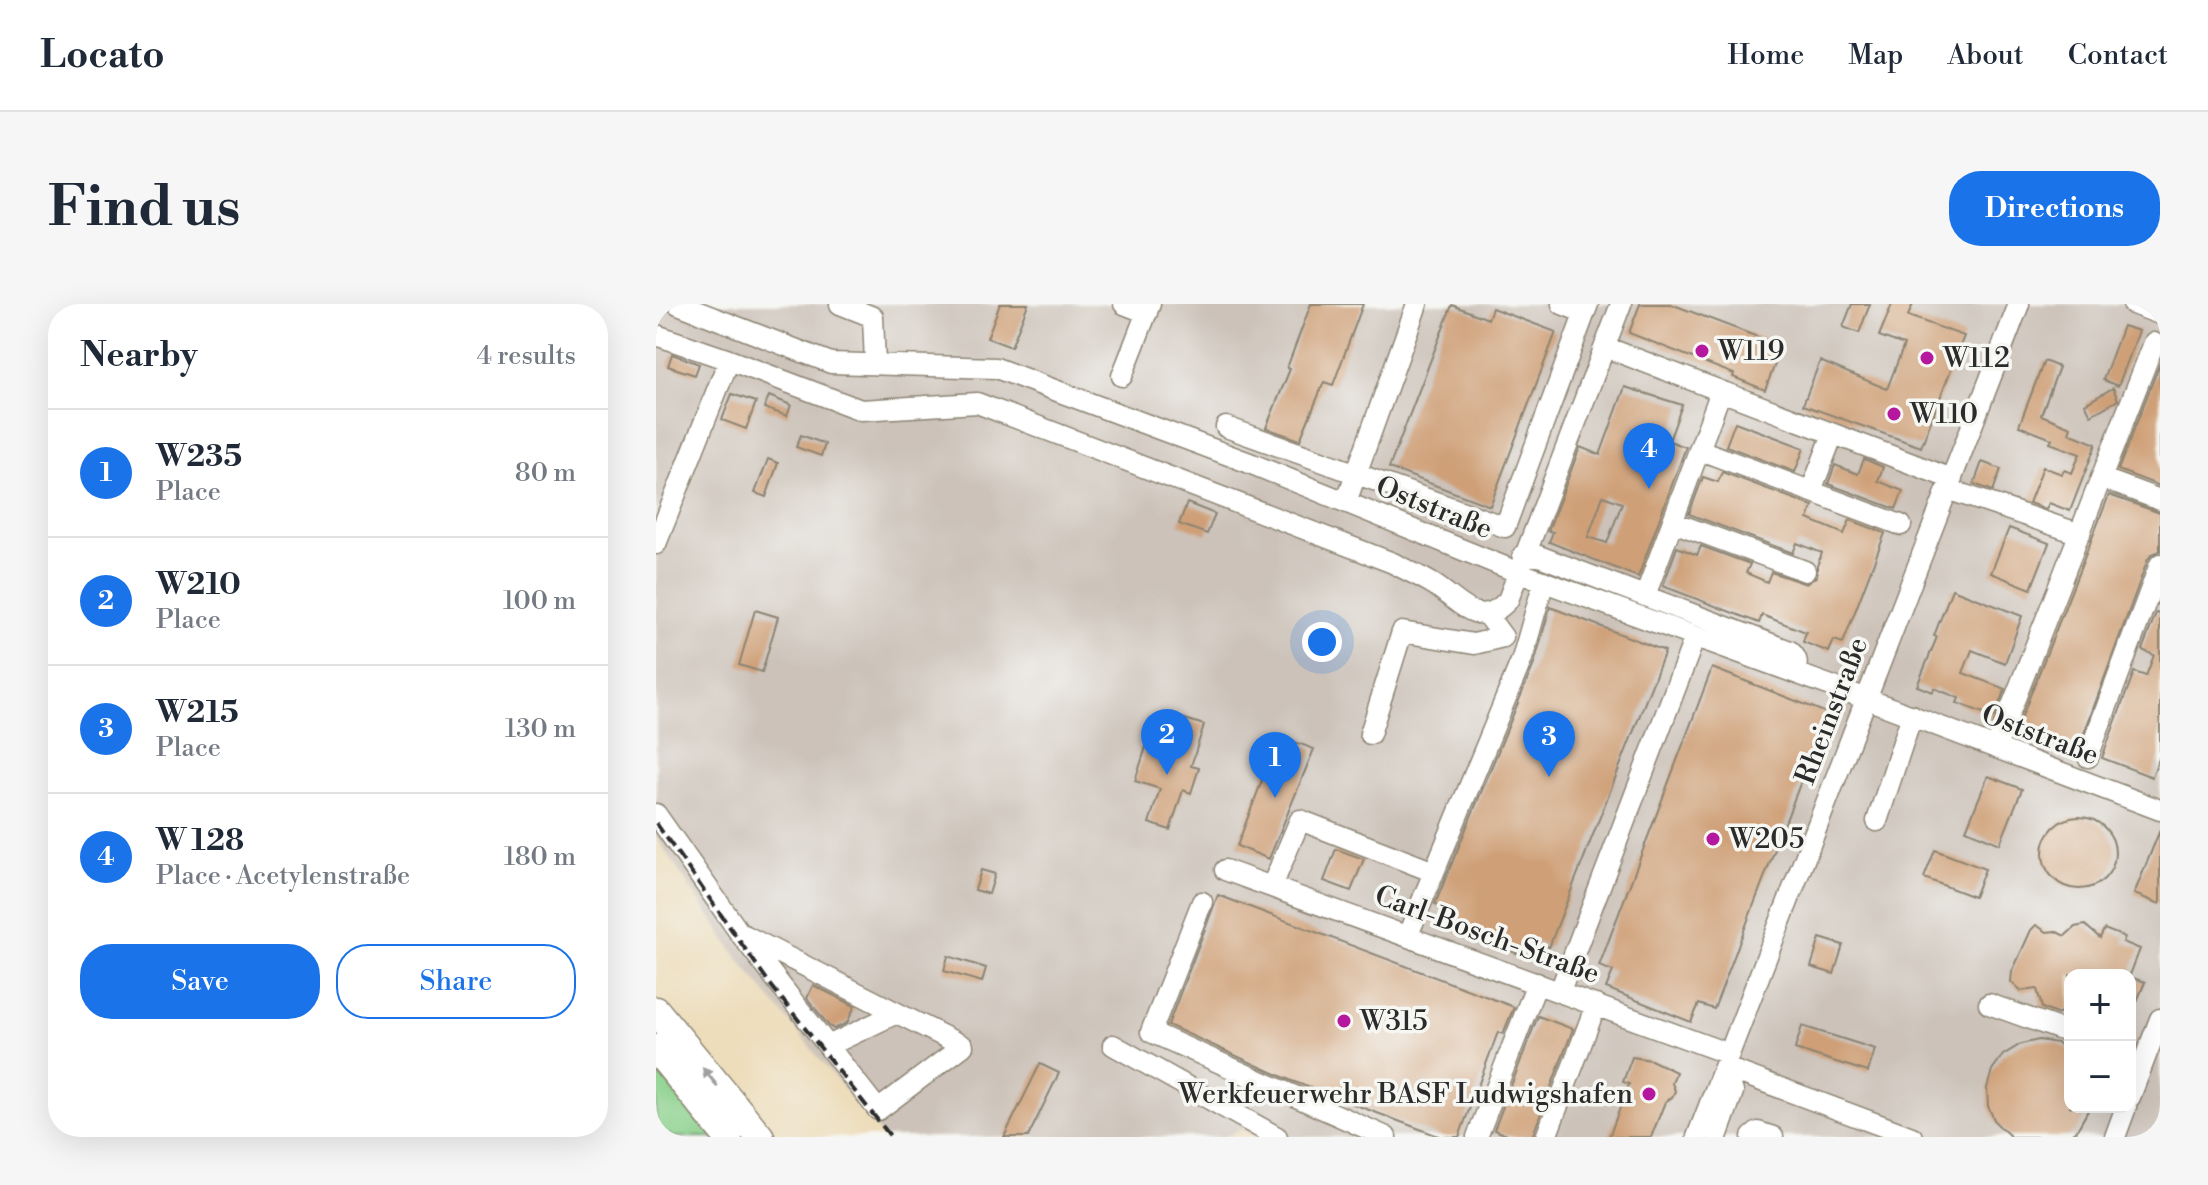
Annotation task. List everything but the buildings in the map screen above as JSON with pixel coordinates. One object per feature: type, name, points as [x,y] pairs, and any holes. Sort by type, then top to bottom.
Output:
[{"type":"highway","points":[[656,1011],[760,1137]]},
{"type":"highway","points":[[656,1049],[728,1137]]},
{"type":"street","name":"Oststraße","points":[[678,304],[831,363],[996,368],[1346,502],[1520,563],[1544,581],[1912,715],[2160,810]]},
{"type":"street","points":[[840,304],[873,317],[875,364]]},
{"type":"street","points":[[1122,376],[1148,308],[1124,304]]},
{"type":"street","points":[[1346,502],[1417,304]]},
{"type":"street","points":[[1226,427],[1505,527],[1586,309],[1562,304]]},
{"type":"street","points":[[656,335],[861,410],[977,403],[1393,563],[1433,584],[1470,612],[1486,614],[1498,611],[1508,600],[1621,304]]},
{"type":"street","name":"Rheinstraße","points":[[1697,1137],[2019,304]]},
{"type":"street","points":[[2133,304],[2160,314]]},
{"type":"street","points":[[1996,747],[2154,343]]},
{"type":"street","points":[[1605,347],[1833,434],[1950,484],[2080,534]]},
{"type":"street","points":[[656,544],[729,360]]},
{"type":"street","points":[[1645,596],[1721,391]]},
{"type":"street","points":[[1811,491],[1833,434]]},
{"type":"street","points":[[1700,450],[1901,525]]},
{"type":"street","points":[[2101,478],[2160,500]]},
{"type":"street","points":[[1673,522],[1805,571]]},
{"type":"street","points":[[1520,563],[1539,556],[1790,651],[1798,664],[1795,673]]},
{"type":"street","points":[[2088,757],[2153,606],[2160,564]]},
{"type":"street","points":[[1408,935],[1526,645],[1544,581]]},
{"type":"street","points":[[1486,614],[1503,637]]},
{"type":"street","points":[[1370,734],[1402,632],[1474,644],[1503,637],[1526,645]]},
{"type":"street","points":[[1560,991],[1695,637]]},
{"type":"street","points":[[1877,821],[1912,715]]},
{"type":"street","points":[[656,814],[739,932],[878,1110],[963,1046],[739,932]]},
{"type":"street","points":[[1272,886],[1300,820],[1434,872]]},
{"type":"street","name":"Carl-Bosch-Straße","points":[[1225,870],[1560,991],[1912,1137]]},
{"type":"street","points":[[1202,902],[1151,1032],[1386,1137]]},
{"type":"street","points":[[1477,1137],[1537,983]]},
{"type":"street","points":[[1989,1004],[2064,1031]]},
{"type":"street","points":[[1546,1137],[1596,1005]]},
{"type":"street","points":[[828,1046],[897,1013]]},
{"type":"street","points":[[2136,1066],[2160,1019]]},
{"type":"street","points":[[1113,1045],[1277,1137]]},
{"type":"street","points":[[1717,1137],[1733,1092],[1727,1060]]},
{"type":"street","points":[[2115,1137],[2124,1113]]},
{"type":"street","points":[[1752,1137],[1758,1132],[1773,1137]]},
{"type":"shaded area","points":[[656,304],[2160,304],[2160,1137],[1258,1137],[1243,1129],[1222,1137],[883,1137],[738,958],[656,837]]},
{"type":"green space","points":[[656,1063],[719,1137],[656,1137]]},
{"type":"railway","points":[[656,823],[770,984],[891,1137]]},
{"type":"place","name":"W119","points":[[1702,351]]},
{"type":"place","name":"W112","points":[[1927,358]]},
{"type":"place","name":"W110","points":[[1894,414]]},
{"type":"place","name":"W 128","points":[[1649,489]]},
{"type":"place","name":"W210","points":[[1167,775]]},
{"type":"place","name":"W215","points":[[1549,777]]},
{"type":"place","name":"W235","points":[[1275,798]]},
{"type":"place","name":"W205","points":[[1713,839]]},
{"type":"place","name":"W315","points":[[1344,1021]]},
{"type":"place","name":"Werkfeuerwehr BASF Ludwigshafen","points":[[1649,1094]]}]
